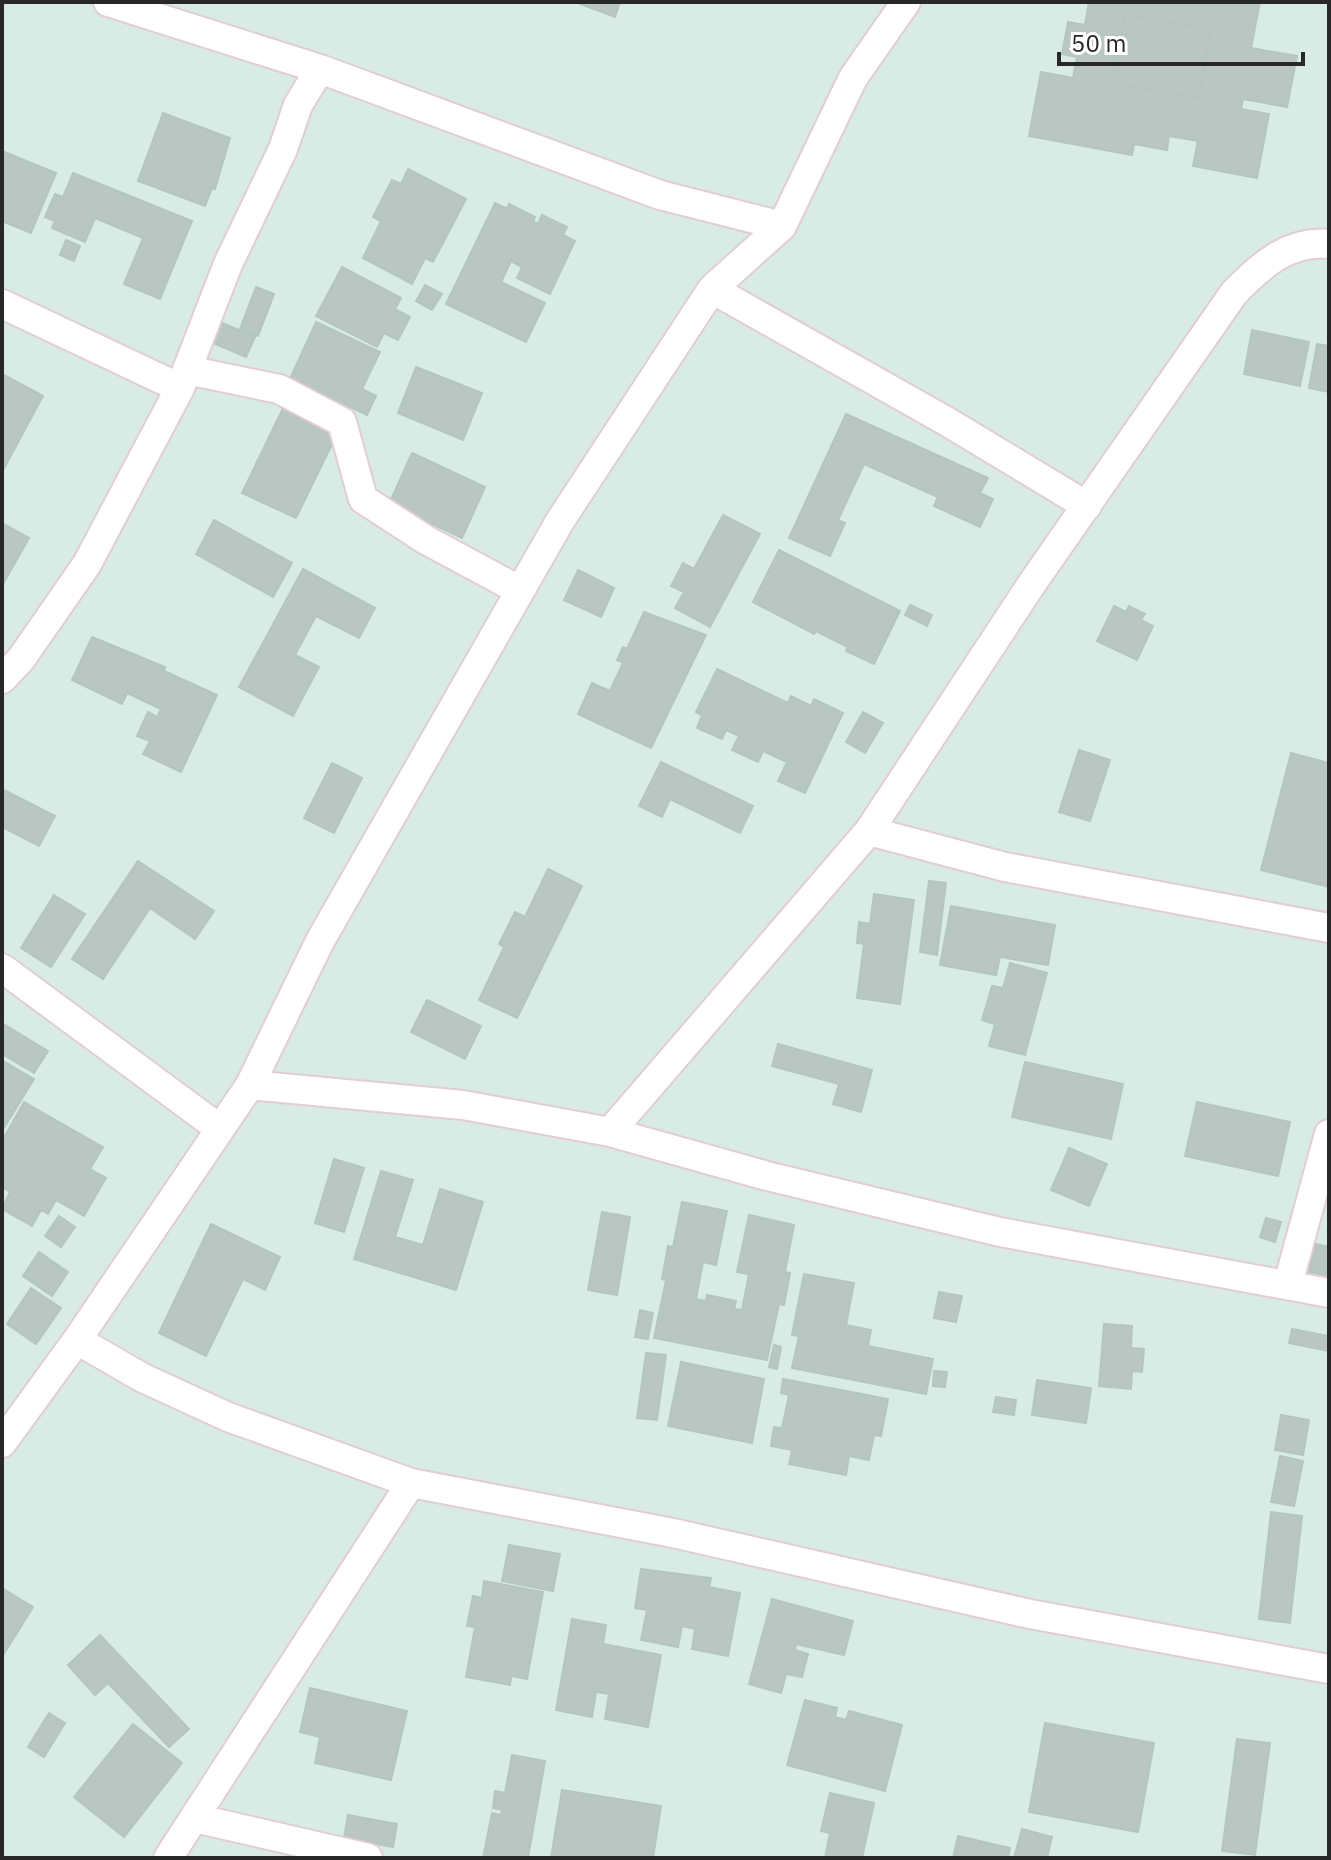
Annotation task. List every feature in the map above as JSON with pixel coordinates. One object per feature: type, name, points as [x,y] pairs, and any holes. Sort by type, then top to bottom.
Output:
[{"type":"street","points":[[108,2],[320,69],[660,195],[782,226]]},
{"type":"street","points":[[2,1443],[77,1340],[250,1085],[320,941],[519,590],[712,289],[782,226],[853,78],[906,2]]},
{"type":"street","points":[[2,679],[21,659],[87,564],[184,379],[228,264],[283,149],[298,105],[320,69]]},
{"type":"street","points":[[610,1132],[869,831],[1234,293],[1272,258],[1291,249],[1329,244]]},
{"type":"street","points":[[712,289],[946,421],[1087,506]]},
{"type":"street","points":[[2,304],[184,379],[279,389],[342,422],[363,499],[426,540],[519,590]]},
{"type":"street","points":[[869,831],[1005,867],[1329,928]]},
{"type":"street","points":[[2,968],[220,1129]]},
{"type":"street","points":[[250,1085],[463,1105],[610,1132],[767,1176],[1000,1232],[1329,1293]]},
{"type":"street","points":[[1288,1284],[1329,1134]]},
{"type":"street","points":[[77,1340],[143,1378],[228,1417],[411,1483],[673,1533],[1030,1614],[1329,1669]]},
{"type":"street","points":[[168,1858],[411,1483]]},
{"type":"street","points":[[195,1818],[368,1858]]},
{"type":"building","points":[[575,2],[620,2],[615,17]]},
{"type":"building","points":[[1089,2],[1260,2],[1251,48],[1297,56],[1287,107],[1243,99],[1241,109],[1269,114],[1257,178],[1193,166],[1198,141],[1169,136],[1167,150],[1134,144],[1132,155],[1029,136],[1041,72],[1073,78],[1077,57],[1062,54],[1068,22],[1085,25]],"holes":[[[1125,15],[1210,29],[1199,98],[1113,83]]]},
{"type":"building","points":[[1125,15],[1210,29],[1199,98],[1113,83]]},
{"type":"building","points":[[163,113],[230,138],[215,189],[212,188],[205,206],[138,181]]},
{"type":"building","points":[[2,151],[56,173],[31,233],[2,221]]},
{"type":"building","points":[[408,169],[466,199],[433,262],[425,258],[412,284],[363,258],[381,221],[373,217],[392,180],[401,184]]},
{"type":"building","points":[[73,173],[192,221],[160,299],[124,284],[143,238],[95,218],[85,242],[52,228],[55,221],[45,217],[55,194],[63,197]]},
{"type":"building","points":[[495,203],[507,209],[509,204],[535,217],[533,221],[538,224],[542,215],[567,227],[563,235],[575,241],[550,294],[517,278],[522,267],[511,261],[501,282],[545,303],[526,342],[446,304]]},
{"type":"building","points":[[66,240],[80,246],[74,261],[60,255]]},
{"type":"building","points":[[342,267],[401,298],[395,309],[410,317],[398,340],[384,333],[377,347],[316,316]]},
{"type":"building","points":[[425,285],[442,294],[432,310],[416,301]]},
{"type":"building","points":[[256,287],[274,294],[258,336],[240,329]]},
{"type":"building","points":[[316,322],[380,352],[362,389],[376,396],[367,415],[290,379]]},
{"type":"building","points":[[222,323],[255,337],[246,357],[213,343]]},
{"type":"building","points":[[1252,330],[1309,342],[1300,386],[1244,374]]},
{"type":"building","points":[[1317,344],[1329,346],[1329,392],[1309,388]]},
{"type":"building","points":[[416,367],[482,393],[463,440],[398,413]]},
{"type":"building","points":[[2,374],[43,396],[2,472]]},
{"type":"building","points":[[284,406],[338,432],[296,518],[242,493]]},
{"type":"building","points":[[846,414],[988,478],[980,493],[993,499],[980,527],[934,506],[938,497],[864,464],[838,520],[845,523],[830,556],[789,538]]},
{"type":"building","points":[[412,453],[485,487],[462,538],[389,504]]},
{"type":"building","points":[[723,515],[760,534],[710,627],[675,608],[684,592],[671,586],[683,563],[694,569]]},
{"type":"building","points":[[214,520],[292,563],[273,597],[196,554]]},
{"type":"building","points":[[2,523],[29,538],[2,586]]},
{"type":"building","points":[[779,550],[900,611],[874,664],[846,651],[848,647],[816,631],[814,634],[753,602]]},
{"type":"building","points":[[303,569],[375,608],[359,638],[316,616],[295,655],[319,667],[293,716],[239,687]]},
{"type":"building","points":[[578,570],[614,588],[601,617],[564,600]]},
{"type":"building","points":[[910,605],[932,615],[927,626],[905,615]]},
{"type":"building","points":[[1114,606],[1126,612],[1129,606],[1145,614],[1141,620],[1153,626],[1137,660],[1097,641]]},
{"type":"building","points":[[644,612],[706,635],[651,748],[578,714],[592,683],[610,691],[623,663],[617,660],[623,647],[627,649]]},
{"type":"building","points":[[92,637],[165,667],[164,671],[217,695],[181,772],[143,754],[150,741],[137,736],[148,712],[157,717],[161,709],[127,693],[122,704],[72,680]]},
{"type":"building","points":[[717,669],[788,703],[791,696],[811,706],[814,699],[843,713],[805,793],[778,781],[787,762],[763,751],[758,762],[732,750],[739,736],[726,730],[722,739],[697,728],[702,715],[696,712]]},
{"type":"building","points":[[863,712],[883,723],[865,753],[846,742]]},
{"type":"building","points":[[1079,750],[1110,760],[1090,821],[1059,812]]},
{"type":"building","points":[[1291,753],[1329,763],[1329,887],[1261,870]]},
{"type":"building","points":[[661,762],[753,806],[740,833],[670,799],[662,817],[639,806]]},
{"type":"building","points":[[332,763],[362,778],[334,833],[304,818]]},
{"type":"building","points":[[2,789],[55,816],[39,846],[2,827]]},
{"type":"building","points":[[138,861],[214,911],[195,939],[150,908],[103,979],[72,959]]},
{"type":"building","points":[[548,869],[582,886],[517,1018],[479,1000],[504,947],[499,944],[515,912],[525,917]]},
{"type":"building","points":[[929,881],[946,883],[937,955],[920,952]]},
{"type":"building","points":[[874,894],[914,900],[900,1004],[857,998],[864,944],[857,943],[859,922],[870,924]]},
{"type":"building","points":[[54,895],[85,914],[51,967],[21,948]]},
{"type":"building","points":[[951,906],[1055,925],[1048,965],[1000,957],[996,975],[940,965]]},
{"type":"building","points":[[1010,963],[1047,973],[1025,1055],[989,1046],[995,1024],[982,1020],[992,986],[1003,988]]},
{"type":"building","points":[[427,1000],[481,1026],[465,1059],[411,1032]]},
{"type":"building","points":[[2,1023],[48,1051],[34,1073],[2,1054]]},
{"type":"building","points":[[778,1044],[872,1070],[861,1112],[833,1104],[839,1084],[772,1066]]},
{"type":"building","points":[[5,1062],[34,1079],[2,1131],[2,1066]]},
{"type":"building","points":[[1025,1062],[1123,1084],[1111,1139],[1012,1117]]},
{"type":"building","points":[[24,1102],[103,1147],[90,1169],[106,1178],[84,1216],[56,1200],[48,1214],[41,1210],[32,1226],[2,1209],[10,1192],[2,1187],[2,1141]]},
{"type":"building","points":[[1197,1102],[1290,1122],[1278,1176],[1185,1156]]},
{"type":"building","points":[[1069,1148],[1107,1164],[1089,1206],[1051,1190]]},
{"type":"building","points":[[334,1159],[364,1168],[344,1232],[315,1223]]},
{"type":"building","points":[[381,1171],[413,1180],[395,1237],[423,1245],[440,1189],[483,1202],[456,1290],[354,1259]]},
{"type":"building","points":[[682,1202],[727,1211],[716,1265],[703,1262],[696,1299],[706,1301],[707,1295],[736,1301],[734,1309],[742,1310],[749,1274],[737,1272],[749,1215],[794,1225],[785,1272],[790,1273],[784,1305],[779,1304],[767,1360],[654,1338],[666,1280],[662,1279],[668,1246],[673,1247]]},
{"type":"building","points":[[602,1212],[630,1217],[617,1295],[588,1290]]},
{"type":"building","points":[[59,1216],[75,1227],[61,1247],[45,1236]]},
{"type":"building","points":[[1266,1218],[1281,1222],[1275,1242],[1260,1237]]},
{"type":"building","points":[[211,1224],[280,1257],[265,1290],[243,1279],[206,1356],[159,1333]]},
{"type":"building","points":[[1315,1244],[1329,1247],[1328,1276],[1309,1272]]},
{"type":"building","points":[[39,1252],[68,1272],[52,1296],[23,1276]]},
{"type":"building","points":[[804,1274],[854,1283],[846,1325],[871,1330],[868,1346],[933,1359],[926,1394],[792,1368],[799,1336],[792,1335]]},
{"type":"building","points":[[31,1288],[61,1308],[36,1344],[7,1324]]},
{"type":"building","points":[[939,1292],[962,1296],[956,1322],[934,1318]]},
{"type":"building","points":[[640,1310],[653,1313],[648,1339],[635,1337]]},
{"type":"building","points":[[1104,1324],[1132,1326],[1131,1348],[1144,1349],[1142,1372],[1132,1371],[1131,1389],[1099,1386]]},
{"type":"building","points":[[1292,1329],[1329,1336],[1329,1351],[1289,1343]]},
{"type":"building","points":[[774,1345],[781,1347],[777,1369],[769,1367]]},
{"type":"building","points":[[646,1353],[666,1355],[657,1420],[637,1418]]},
{"type":"building","points":[[681,1362],[764,1379],[752,1443],[668,1426]]},
{"type":"building","points":[[934,1371],[947,1372],[945,1387],[933,1386]]},
{"type":"building","points":[[783,1379],[888,1399],[881,1436],[874,1435],[869,1460],[849,1456],[846,1475],[789,1464],[792,1450],[771,1446],[774,1427],[782,1428],[789,1395],[781,1393]]},
{"type":"building","points":[[1037,1380],[1091,1388],[1086,1423],[1032,1415]]},
{"type":"building","points":[[996,1397],[1016,1400],[1014,1415],[993,1412]]},
{"type":"building","points":[[1281,1415],[1309,1420],[1303,1455],[1275,1450]]},
{"type":"building","points":[[1280,1456],[1303,1461],[1294,1506],[1271,1502]]},
{"type":"building","points":[[1271,1512],[1302,1516],[1290,1623],[1259,1619]]},
{"type":"building","points":[[509,1545],[560,1554],[553,1591],[502,1581]]},
{"type":"building","points":[[641,1569],[711,1578],[709,1587],[740,1593],[728,1656],[692,1649],[695,1629],[682,1626],[678,1647],[641,1640],[647,1610],[635,1608]]},
{"type":"building","points":[[484,1581],[543,1592],[527,1679],[511,1676],[510,1685],[466,1677],[475,1627],[467,1626],[473,1596],[482,1598]]},
{"type":"building","points":[[2,1588],[33,1607],[2,1657]]},
{"type":"building","points":[[772,1599],[853,1621],[844,1655],[796,1644],[795,1650],[808,1654],[802,1677],[786,1674],[781,1693],[749,1684]]},
{"type":"building","points":[[572,1619],[606,1625],[603,1644],[661,1655],[648,1727],[605,1719],[609,1694],[596,1692],[592,1717],[556,1710]]},
{"type":"building","points":[[100,1635],[189,1729],[169,1747],[108,1683],[95,1695],[68,1665]]},
{"type":"building","points":[[310,1688],[407,1711],[391,1780],[315,1763],[320,1737],[300,1732]]},
{"type":"building","points":[[805,1700],[837,1708],[835,1717],[846,1720],[849,1711],[902,1725],[885,1791],[787,1765]]},
{"type":"building","points":[[49,1713],[65,1723],[44,1757],[28,1747]]},
{"type":"building","points":[[1045,1723],[1154,1743],[1138,1832],[1029,1812]]},
{"type":"building","points":[[133,1724],[182,1763],[124,1837],[74,1797]]},
{"type":"building","points":[[1237,1739],[1270,1743],[1255,1855],[1222,1851]]},
{"type":"building","points":[[512,1755],[545,1761],[528,1858],[483,1858],[492,1813],[501,1815],[502,1810],[493,1808],[495,1791],[505,1793]]},
{"type":"building","points":[[562,1790],[661,1806],[653,1858],[551,1858]]},
{"type":"building","points":[[830,1793],[874,1803],[862,1858],[825,1858],[830,1833],[821,1831]]},
{"type":"building","points":[[348,1815],[397,1824],[393,1847],[344,1838]]},
{"type":"building","points":[[1022,1829],[1052,1837],[1047,1858],[1014,1858]]},
{"type":"building","points":[[958,1836],[1010,1848],[1008,1858],[953,1858]]}]
